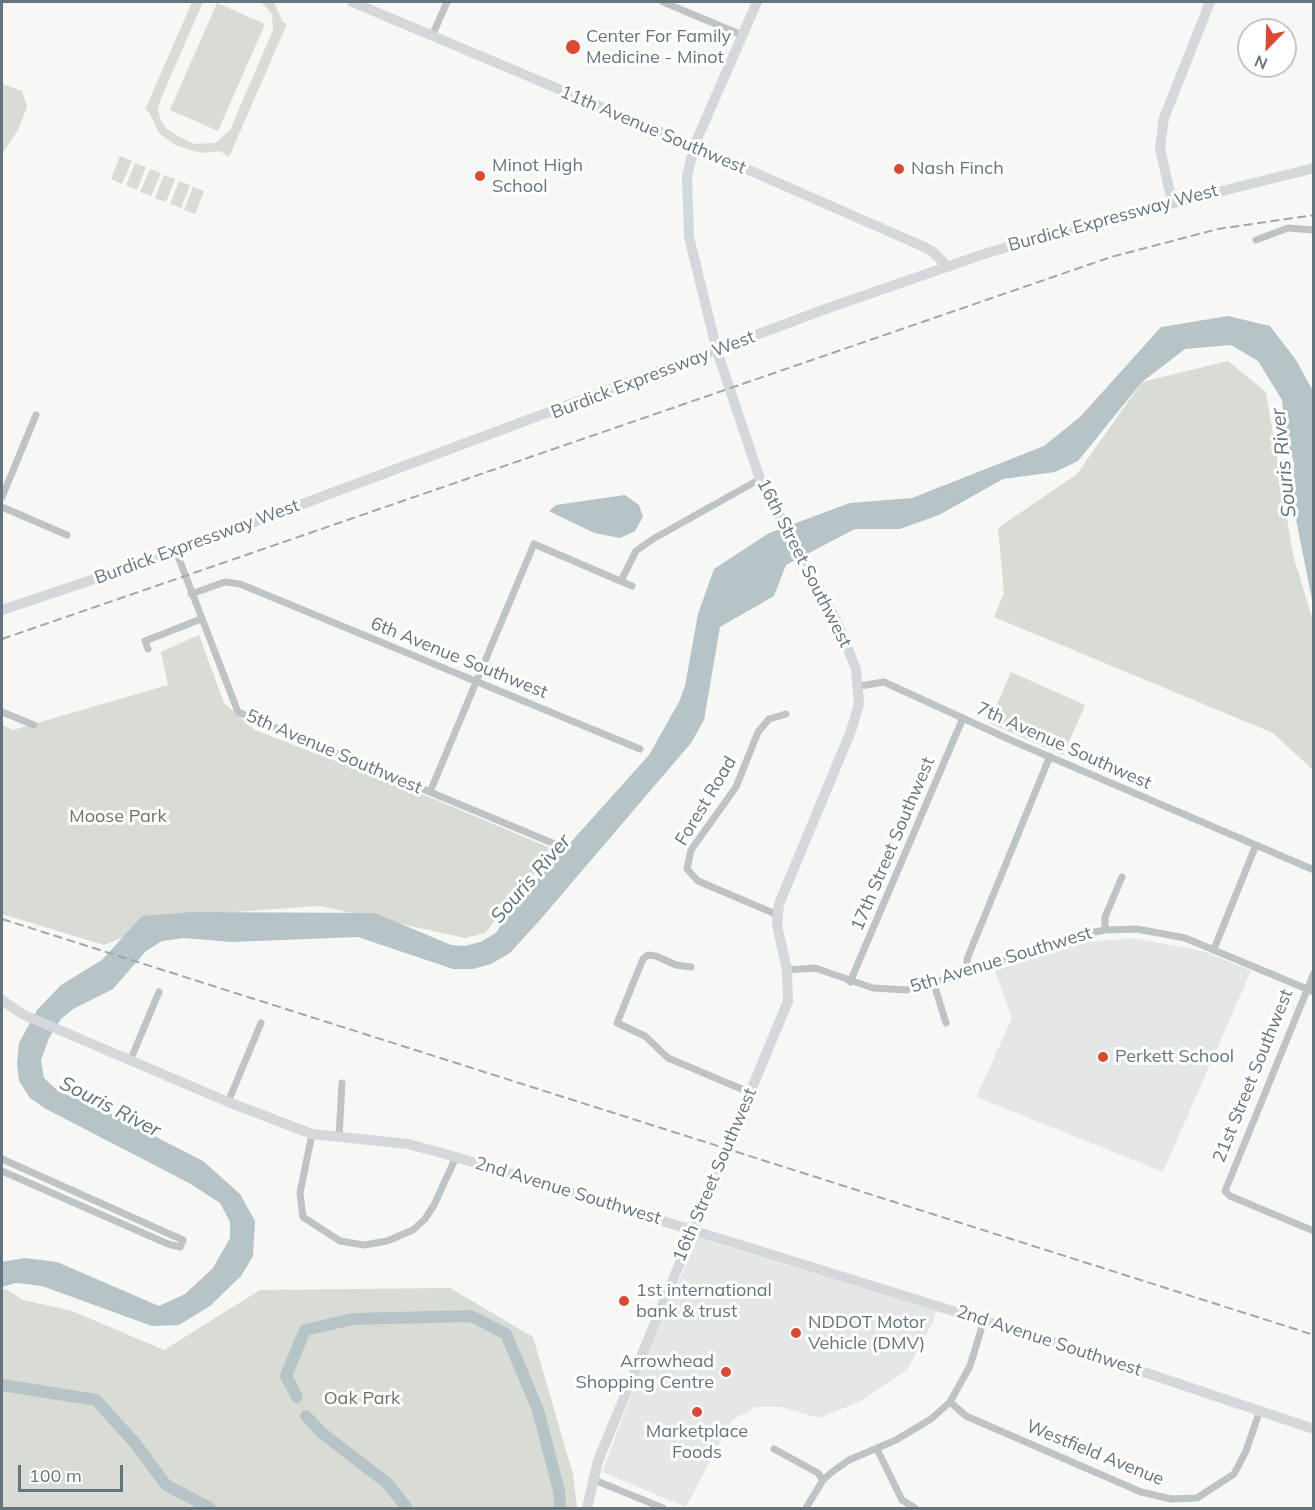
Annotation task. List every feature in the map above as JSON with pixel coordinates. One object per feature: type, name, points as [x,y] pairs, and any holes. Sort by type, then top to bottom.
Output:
[{"type":"main road","name":"11th Avenue Southwest","points":[[351,2],[694,146],[932,251],[948,267]]},
{"type":"main road","name":"16th Street Southwest","points":[[757,2],[694,146],[687,177],[687,217],[717,351],[760,479],[837,622],[853,660],[860,686],[859,704],[851,731],[783,890],[778,915]]},
{"type":"main road","points":[[1172,202],[1160,148],[1164,118],[1210,2]]},
{"type":"main road","name":"Burdick Expressway West","points":[[2,610],[176,551],[831,307],[1031,239],[1314,168]]},
{"type":"main road","points":[[778,915],[778,939],[787,970]]},
{"type":"main road","name":"16th Street Southwest","points":[[587,1509],[592,1479],[692,1229],[788,1001],[787,970]]},
{"type":"main road","name":"2nd Avenue Southwest","points":[[2,1000],[22,1014],[130,1061],[312,1134],[408,1144],[456,1157],[984,1320],[1314,1429]]},
{"type":"street","points":[[432,36],[447,2]]},
{"type":"street","points":[[663,2],[742,35]]},
{"type":"street","points":[[1256,240],[1288,228],[1314,230]]},
{"type":"street","points":[[2,497],[36,415]]},
{"type":"street","points":[[621,581],[636,551],[644,545],[760,479]]},
{"type":"street","points":[[2,507],[66,536]]},
{"type":"street","points":[[430,792],[534,544],[632,586]]},
{"type":"street","name":"5th Avenue Southwest","points":[[176,551],[190,594],[238,712],[555,844]]},
{"type":"street","name":"6th Avenue Southwest","points":[[190,594],[232,581],[640,749]]},
{"type":"street","points":[[148,649],[145,640],[201,619]]},
{"type":"street","name":"7th Avenue Southwest","points":[[860,686],[884,682],[1314,870]]},
{"type":"street","points":[[2,712],[34,725]]},
{"type":"street","name":"Forest Road","points":[[778,915],[698,881],[687,869],[691,850],[736,787],[758,732],[769,719],[786,714]]},
{"type":"street","name":"17th Street Southwest","points":[[850,982],[963,718]]},
{"type":"street","points":[[968,974],[967,959],[1050,756]]},
{"type":"street","points":[[1214,949],[1256,845]]},
{"type":"street","points":[[1105,930],[1105,917],[1122,877]]},
{"type":"street","name":"5th Avenue Southwest","points":[[787,970],[815,968],[850,982],[873,988],[907,990],[968,974],[1078,935],[1105,930],[1160,932],[1214,949],[1314,992]]},
{"type":"street","points":[[691,967],[648,955],[643,959],[617,1023],[645,1036],[668,1058],[751,1093]]},
{"type":"street","name":"21st Street Southwest","points":[[1313,1229],[1230,1196],[1225,1191],[1306,988],[1314,974]]},
{"type":"street","points":[[934,984],[946,1023]]},
{"type":"street","points":[[130,1061],[159,992]]},
{"type":"street","points":[[228,1102],[261,1023]]},
{"type":"street","points":[[339,1137],[342,1083]]},
{"type":"street","points":[[312,1134],[300,1193],[303,1217],[340,1241],[364,1245],[387,1241],[405,1234],[425,1220],[456,1157]]},
{"type":"street","points":[[2,1159],[183,1240],[180,1247],[168,1244],[2,1171]]},
{"type":"street","points":[[806,1509],[823,1480],[849,1460],[877,1449],[931,1419],[950,1402],[970,1366],[984,1320]]},
{"type":"street","name":"Westfield Avenue","points":[[950,1402],[966,1416],[1141,1492],[1171,1499],[1197,1497],[1234,1474],[1246,1451],[1260,1410]]},
{"type":"street","points":[[774,1449],[818,1473],[823,1480]]},
{"type":"street","points":[[877,1449],[902,1500],[915,1509]]},
{"type":"street","points":[[592,1479],[663,1509]]},
{"type":"shaded area","points":[[1228,316],[1270,326],[1296,360],[1313,391],[1313,605],[1292,499],[1294,463],[1286,437],[1282,400],[1258,361],[1231,345],[1185,349],[1142,382],[1078,461],[1055,472],[1003,479],[939,515],[900,529],[855,529],[786,565],[774,596],[720,627],[704,720],[691,743],[510,953],[491,964],[473,969],[453,969],[358,937],[231,942],[184,938],[162,941],[146,951],[113,989],[73,1009],[61,1019],[49,1038],[41,1060],[44,1078],[59,1092],[92,1104],[203,1161],[240,1194],[255,1221],[253,1256],[241,1276],[210,1306],[179,1325],[152,1326],[42,1286],[16,1283],[2,1287],[2,1262],[25,1258],[57,1262],[159,1306],[185,1294],[213,1268],[230,1238],[230,1222],[220,1203],[189,1183],[46,1109],[30,1098],[19,1081],[17,1064],[19,1043],[37,1010],[61,985],[102,960],[142,916],[192,912],[375,913],[451,945],[465,946],[480,942],[496,933],[510,910],[649,755],[679,702],[685,686],[698,614],[714,569],[769,533],[850,503],[912,498],[1044,446],[1080,417],[1161,327]]},
{"type":"shaded area","points":[[625,495],[639,505],[643,517],[635,531],[620,538],[594,533],[549,511],[556,505]]},
{"type":"shaded area","name":"Perkett School","points":[[1133,938],[1203,951],[1251,971],[1163,1172],[976,1097],[1012,1018],[995,971],[1076,943]]},
{"type":"shaded area","points":[[698,1238],[936,1311],[934,1320],[907,1370],[859,1402],[819,1418],[782,1407],[756,1407],[732,1420],[686,1507],[602,1472],[648,1352]]},
{"type":"green space","points":[[192,2],[203,2],[158,110],[161,121],[167,129],[195,144],[216,143],[230,130],[273,30],[272,14],[261,2],[274,2],[283,22],[287,24],[229,157],[220,151],[200,153],[175,145],[159,133],[149,112],[145,110]]},
{"type":"green space","points":[[217,3],[265,24],[218,131],[170,110]]},
{"type":"green space","points":[[2,84],[22,91],[27,107],[18,130],[2,154]]},
{"type":"green space","points":[[120,156],[132,161],[122,184],[111,179]]},
{"type":"green space","points":[[135,163],[146,167],[137,190],[126,185]]},
{"type":"green space","points":[[150,169],[161,173],[151,196],[140,192]]},
{"type":"green space","points":[[164,175],[175,179],[166,202],[155,198]]},
{"type":"green space","points":[[179,181],[190,185],[181,208],[170,204]]},
{"type":"green space","points":[[193,187],[204,191],[195,214],[184,210]]},
{"type":"green space","points":[[1228,361],[1266,392],[1293,555],[1313,621],[1313,770],[1273,733],[994,617],[1004,593],[998,528],[1077,474],[1142,382]]},
{"type":"green space","name":"Moose Park","points":[[199,635],[224,703],[255,730],[439,801],[557,851],[525,884],[485,933],[465,938],[320,906],[174,916],[104,945],[2,914],[2,725],[13,730],[168,685],[161,652]]},
{"type":"green space","points":[[1011,672],[1085,705],[1063,755],[989,723]]},
{"type":"green space","name":"Oak Park","points":[[450,1288],[533,1337],[573,1474],[577,1508],[2,1508],[2,1290],[6,1289],[23,1300],[72,1311],[164,1350],[260,1290]]},
{"type":"waterway","points":[[297,1397],[286,1376],[305,1330],[353,1319],[471,1316],[506,1334],[538,1410],[559,1491],[560,1508]]},
{"type":"waterway","points":[[2,1385],[96,1400],[135,1443],[166,1485],[210,1508]]},
{"type":"waterway","points":[[306,1416],[322,1433],[387,1483],[407,1508]]},
{"type":"railway","points":[[2,639],[1111,257],[1218,229],[1314,215]]},
{"type":"railway","points":[[2,919],[1314,1335]]},
{"type":"place","name":"Center For Family Medicine - Minot","points":[[573,47]]},
{"type":"place","name":"Nash Finch","points":[[899,169]]},
{"type":"place","name":"Minot High School","points":[[480,176]]},
{"type":"place","name":"Perkett School","points":[[1103,1057]]},
{"type":"place","name":"1st international bank & trust","points":[[624,1301]]},
{"type":"place","name":"NDDOT Motor Vehicle (DMV)","points":[[796,1333]]},
{"type":"place","name":"Arrowhead Shopping Centre","points":[[726,1372]]},
{"type":"place","name":"Marketplace Foods","points":[[697,1412]]},
{"type":"water label","name":"Souris River","points":[[1284,463]]},
{"type":"water label","name":"Souris River","points":[[531,879]]},
{"type":"water label","name":"Souris River","points":[[110,1107]]}]
